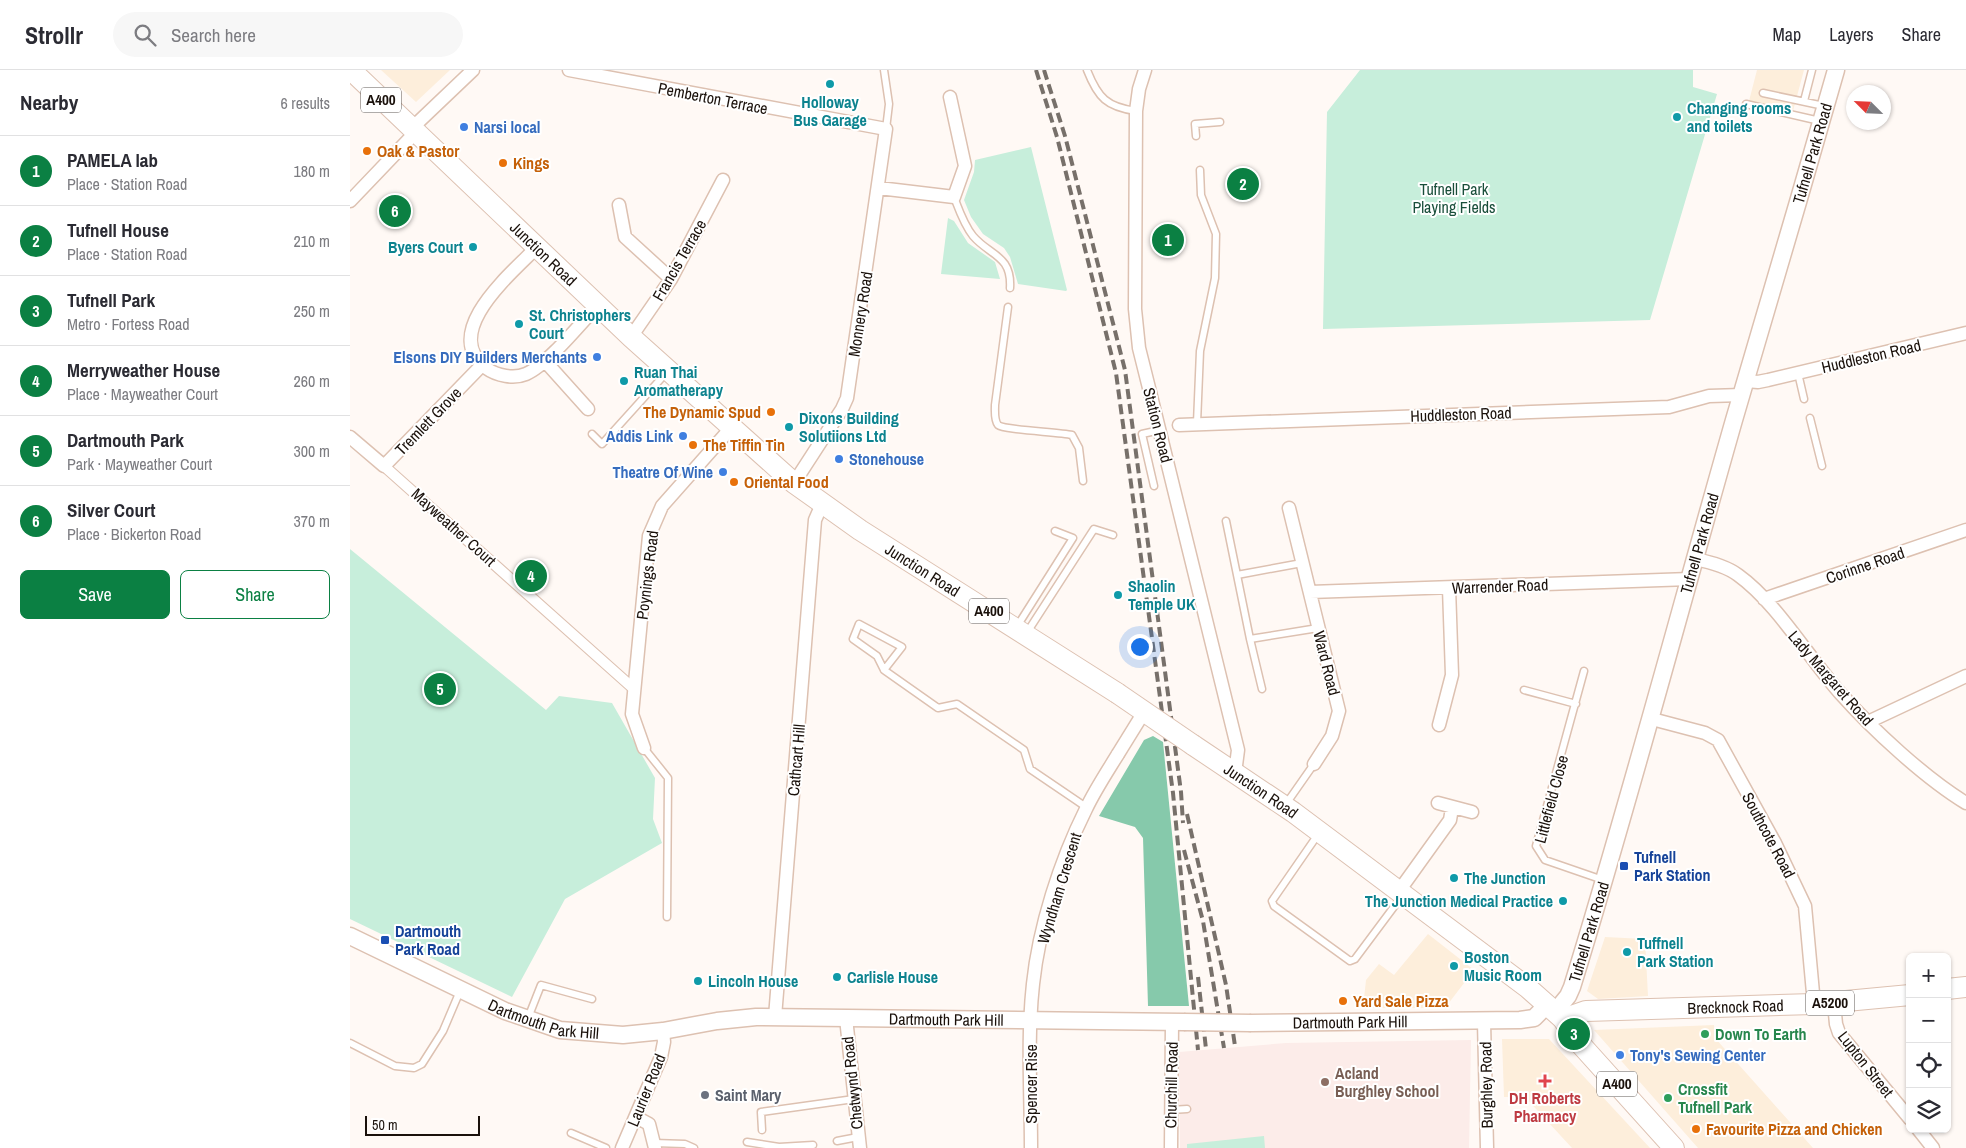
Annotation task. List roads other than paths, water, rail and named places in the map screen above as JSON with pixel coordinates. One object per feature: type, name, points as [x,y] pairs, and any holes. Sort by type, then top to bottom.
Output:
[{"type":"main road","name":"Junction Road","points":[[351,70],[631,337],[794,483],[822,504],[1117,693],[1285,806],[1519,981],[1555,1012]]},
{"type":"main road","points":[[1951,989],[1966,987]]},
{"type":"main road","name":"Brecknock Road","points":[[1555,1012],[1814,1004],[1906,994]]},
{"type":"main road","name":"A400","points":[[1555,1012],[1574,1037],[1674,1148]]},
{"type":"street","points":[[350,201],[413,131],[473,70]]},
{"type":"street","name":"Pemberton Terrace","points":[[569,70],[886,129]]},
{"type":"street","name":"Station Road","points":[[1145,70],[1139,89],[1136,111],[1135,310],[1140,348],[1238,750],[1235,773]]},
{"type":"street","name":"Tufnell Park Road","points":[[1555,1012],[1568,996],[1572,987],[1604,880],[1652,719],[1744,388],[1836,70]]},
{"type":"street","points":[[879,188],[954,197],[965,166],[950,97]]},
{"type":"street","name":"Monnery Road","points":[[794,483],[842,409],[847,398],[879,188],[886,129]]},
{"type":"street","name":"Francis Terrace","points":[[631,337],[671,279],[724,180]]},
{"type":"street","points":[[619,205],[625,238],[671,279]]},
{"type":"street","points":[[536,247],[484,303],[476,316],[471,337],[474,353],[482,365],[502,375],[520,376],[534,369],[598,305]]},
{"type":"street","name":"Huddleston Road","points":[[1179,425],[1669,407],[1744,388],[1758,382],[1966,333]]},
{"type":"street","points":[[544,360],[588,409]]},
{"type":"street","name":"Tremlett Grove","points":[[350,437],[384,466],[482,365]]},
{"type":"street","name":"Poynings Road","points":[[644,748],[632,719],[648,543],[658,512],[731,428]]},
{"type":"street","name":"Mayweather Court","points":[[384,466],[634,689]]},
{"type":"street","name":"Cathcart Hill","points":[[775,1017],[815,520],[822,504]]},
{"type":"street","name":"Ward Road","points":[[1289,508],[1338,711],[1332,736],[1314,764]]},
{"type":"street","name":"Corinne Road","points":[[1764,599],[1966,530]]},
{"type":"street","name":"Lady Margaret Road","points":[[1696,559],[1716,564],[1738,574],[1764,599],[1840,693],[1868,722],[1945,790],[1966,803]]},
{"type":"street","name":"Warrender Road","points":[[1310,592],[1690,579]]},
{"type":"street","points":[[1440,725],[1452,675],[1449,588]]},
{"type":"street","points":[[1868,722],[1966,676]]},
{"type":"street","name":"Wyndham Crescent","points":[[1031,1021],[1033,982],[1048,913],[1065,857],[1086,808],[1144,712]]},
{"type":"street","name":"Southcote Road","points":[[1652,719],[1705,733],[1718,740],[1775,842],[1805,906],[1814,1004]]},
{"type":"street","points":[[1438,803],[1472,812]]},
{"type":"street","points":[[1401,893],[1450,820],[1452,808]]},
{"type":"street","name":"Dartmouth Park Hill","points":[[350,936],[460,992],[527,1020],[560,1030],[586,1034],[623,1035],[663,1031],[731,1019],[775,1017],[1251,1023],[1484,1022],[1534,1018],[1555,1012]]},
{"type":"street","name":"Lupton Street","points":[[1834,1003],[1839,1033],[1906,1114]]},
{"type":"street","name":"Chetwynd Road","points":[[846,1018],[859,1142]]},
{"type":"street","name":"Spencer Rise","points":[[1031,1021],[1031,1148]]},
{"type":"street","name":"Churchill Road","points":[[1171,1148],[1171,1110],[1178,1022]]},
{"type":"street","name":"Burghley Road","points":[[1484,1022],[1487,1148]]},
{"type":"street","name":"Laurier Road","points":[[622,1148],[661,1057],[664,1042],[663,1031]]},
{"type":"street","points":[[636,1117],[649,1124],[654,1146]]},
{"type":"street","points":[[1921,1133],[1934,1148]]},
{"type":"lane","points":[[884,70],[889,104],[886,129]]},
{"type":"lane","points":[[1087,70],[1095,89],[1106,102],[1119,109],[1136,111]]},
{"type":"lane","points":[[1804,101],[1812,70]]},
{"type":"lane","points":[[1763,93],[1804,101],[1823,114]]},
{"type":"lane","points":[[1746,104],[1823,114]]},
{"type":"lane","points":[[1196,136],[1195,124],[1220,122]]},
{"type":"lane","points":[[1197,423],[1200,351],[1214,278],[1216,234],[1201,195],[1200,170]]},
{"type":"lane","points":[[954,197],[962,217],[974,236],[1002,258],[1007,266],[1011,277],[1010,288]]},
{"type":"lane","points":[[1008,308],[995,406],[998,425],[1006,429],[1033,429],[1072,435],[1079,448],[1082,481]]},
{"type":"lane","points":[[592,434],[602,444],[668,371]]},
{"type":"lane","points":[[1798,373],[1804,399]]},
{"type":"lane","points":[[1810,418],[1822,466]]},
{"type":"lane","points":[[1154,486],[1142,434],[1160,430]]},
{"type":"lane","points":[[1226,521],[1262,689]]},
{"type":"lane","points":[[1021,632],[1094,528],[1113,535]]},
{"type":"lane","points":[[1021,632],[1073,538],[1055,532]]},
{"type":"lane","points":[[1237,575],[1302,563]]},
{"type":"lane","points":[[884,670],[902,647],[859,624],[853,639],[877,656],[884,670],[938,708],[957,704],[1001,734],[1024,750],[1030,769],[1086,808]]},
{"type":"lane","points":[[1250,639],[1318,628]]},
{"type":"lane","name":"Littlefield Close","points":[[1584,671],[1536,846],[1545,860],[1604,880]]},
{"type":"lane","points":[[1524,690],[1576,704]]},
{"type":"lane","points":[[644,748],[668,778],[667,917]]},
{"type":"lane","name":"Ward Road","points":[[1285,806],[1314,764]]},
{"type":"lane","points":[[1320,832],[1272,901],[1274,906],[1350,960],[1355,959],[1401,893]]},
{"type":"lane","points":[[527,1020],[541,985],[592,998]]},
{"type":"lane","points":[[350,1043],[395,1066],[414,1068],[422,1064],[442,1031],[460,992]]},
{"type":"lane","points":[[762,1130],[761,1112],[854,1099]]},
{"type":"lane","points":[[1171,1110],[1187,1109]]},
{"type":"lane","points":[[571,1132],[606,1148]]},
{"type":"lane","points":[[836,1141],[859,1142]]},
{"type":"lane","points":[[747,1142],[779,1147],[812,1145]]},
{"type":"lane","points":[[654,1146],[685,1144],[694,1148]]},
{"type":"railway","points":[[1036,70],[1057,137],[1116,373],[1173,793],[1198,1050]]},
{"type":"railway","points":[[1044,70],[1065,136],[1125,370],[1181,792],[1183,823]]},
{"type":"railway","points":[[1187,814],[1226,985],[1235,1046]]},
{"type":"railway","points":[[1184,850],[1203,921],[1224,1048]]},
{"type":"railway","points":[[1198,977],[1206,1049]]},
{"type":"place","name":"Holloway Bus Garage","points":[[830,84]]},
{"type":"place","name":"Changing rooms and toilets","points":[[1677,117]]},
{"type":"place","name":"Narsi local","points":[[464,127]]},
{"type":"place","name":"Oak & Pastor","points":[[367,151]]},
{"type":"place","name":"Kings","points":[[503,163]]},
{"type":"place","name":"Tufnell House","points":[[1243,184]]},
{"type":"place","name":"Silver Court","points":[[395,211]]},
{"type":"place","name":"PAMELA lab","points":[[1168,240]]},
{"type":"place","name":"Byers Court","points":[[473,247]]},
{"type":"place","name":"St. Christophers Court","points":[[519,324]]},
{"type":"place","name":"Elsons DIY Builders Merchants","points":[[597,357]]},
{"type":"place","name":"Ruan Thai Aromatherapy","points":[[624,381]]},
{"type":"place","name":"The Dynamic Spud","points":[[771,412]]},
{"type":"place","name":"Dixons Building Solutiions Ltd","points":[[789,427]]},
{"type":"place","name":"Addis Link","points":[[683,436]]},
{"type":"place","name":"The Tiffin Tin","points":[[693,445]]},
{"type":"place","name":"Stonehouse","points":[[839,459]]},
{"type":"place","name":"Theatre Of Wine","points":[[723,472]]},
{"type":"place","name":"Oriental Food","points":[[734,482]]},
{"type":"place","name":"Merryweather House","points":[[531,576]]},
{"type":"place","name":"Shaolin Temple UK","points":[[1118,595]]},
{"type":"place","name":"Dartmouth Park","points":[[440,689]]},
{"type":"place","name":"Tufnell Park Station","points":[[1624,866]]},
{"type":"place","name":"The Junction","points":[[1454,878]]},
{"type":"place","name":"The Junction Medical Practice","points":[[1563,901]]},
{"type":"place","name":"Dartmouth Park Road","points":[[385,940]]},
{"type":"place","name":"Tuffnell Park Station","points":[[1627,952]]},
{"type":"place","name":"Boston Music Room","points":[[1454,966]]},
{"type":"place","name":"Carlisle House","points":[[837,977]]},
{"type":"place","name":"Lincoln House","points":[[698,981]]},
{"type":"place","name":"Yard Sale Pizza","points":[[1343,1001]]},
{"type":"place","name":"Tufnell Park","points":[[1574,1034]]},
{"type":"place","name":"Down To Earth","points":[[1705,1034]]},
{"type":"place","name":"Tony's Sewing Center","points":[[1620,1055]]},
{"type":"place","name":"DH Roberts Pharmacy","points":[[1545,1081]]},
{"type":"place","name":"Acland Burghley School","points":[[1325,1082]]},
{"type":"place","name":"Saint Mary","points":[[705,1095]]},
{"type":"place","name":"Crossfit Tufnell Park","points":[[1668,1098]]},
{"type":"place","name":"Favourite Pizza and Chicken","points":[[1696,1129]]},
{"type":"park label","name":"Tufnell Park Playing Fields","points":[[1454,198]]}]
